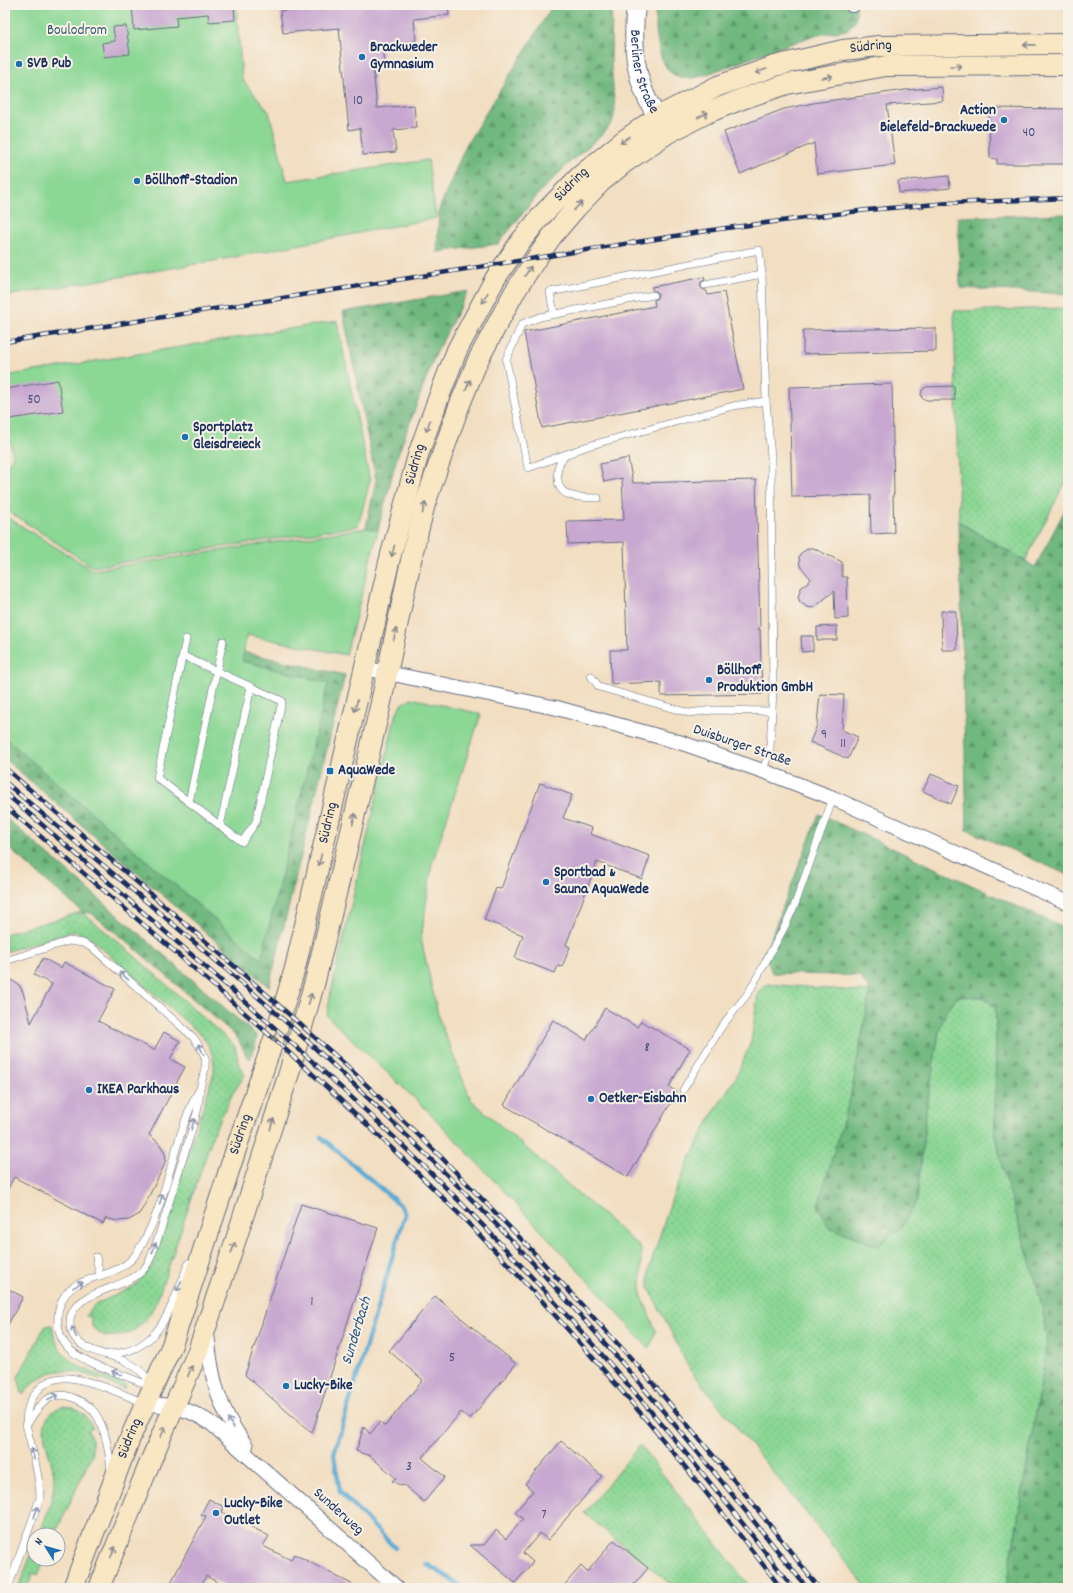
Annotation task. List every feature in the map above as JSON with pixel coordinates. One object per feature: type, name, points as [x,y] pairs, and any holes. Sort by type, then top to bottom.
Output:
[{"type":"main road","name":"Südring","points":[[99,1588],[151,1460],[193,1365],[236,1239],[289,1073],[315,981],[425,504],[458,409],[478,360],[514,293],[532,264],[557,230],[601,182],[624,163],[663,125],[699,95],[775,66],[843,50],[879,46],[1068,44]]},
{"type":"main road","name":"Südring","points":[[73,1588],[130,1438],[172,1346],[228,1173],[275,1036],[295,968],[390,558],[419,452],[457,350],[492,285],[520,242],[560,196],[581,175],[623,141],[663,125],[707,113],[742,99],[787,84],[886,66],[1068,65]]},
{"type":"street","name":"Berliner Straße","points":[[636,5],[635,39],[640,80],[643,90],[663,125]]},
{"type":"street","points":[[364,668],[387,673]]},
{"type":"street","name":"Duisburger Straße","points":[[387,673],[557,708],[682,743],[763,771],[833,798],[1068,903]]},
{"type":"street","name":"Sunderweg","points":[[206,1327],[210,1367],[220,1402],[238,1435],[261,1467]]},
{"type":"street","name":"Sunderweg","points":[[150,1396],[197,1415],[212,1424],[393,1587]]},
{"type":"lane","points":[[554,314],[550,292],[759,250],[762,274],[766,401],[771,457],[772,711],[770,748],[763,771]]},
{"type":"lane","points":[[706,285],[762,274]]},
{"type":"lane","points":[[653,295],[540,317],[522,324],[506,360],[528,468],[588,446],[733,406],[766,401]]},
{"type":"lane","points":[[569,453],[561,460],[557,469],[560,489],[575,497],[598,498]]},
{"type":"lane","points":[[183,656],[282,701],[256,822],[242,842],[157,778],[186,639]]},
{"type":"lane","points":[[188,802],[223,642]]},
{"type":"lane","points":[[591,676],[599,687],[689,713],[714,710],[772,711]]},
{"type":"lane","points":[[220,826],[251,687]]},
{"type":"lane","points":[[683,1090],[722,1026],[749,992],[785,926],[794,907],[833,798]]},
{"type":"lane","points":[[5,961],[69,941],[83,943],[94,949],[193,1037],[201,1048],[205,1059],[197,1112],[159,1235],[148,1264],[132,1279],[78,1302],[71,1316],[71,1330],[75,1338],[86,1347],[126,1362],[137,1368],[146,1376],[150,1396]]},
{"type":"lane","points":[[150,1396],[67,1348],[62,1340],[57,1323],[58,1310],[62,1300],[70,1289],[78,1284],[120,1269],[130,1261],[138,1251],[147,1236],[158,1209],[188,1110],[201,1087]]},
{"type":"lane","points":[[104,1354],[122,1354],[131,1351],[149,1340],[164,1322],[228,1173]]},
{"type":"lane","points":[[96,1257],[100,1276]]},
{"type":"lane","points":[[8,1588],[40,1498],[40,1484],[26,1424],[27,1410],[31,1398],[38,1389],[56,1379],[68,1378],[150,1396]]},
{"type":"lane","points":[[26,1424],[36,1409],[53,1395],[62,1394],[71,1396],[87,1404],[96,1414],[104,1434],[111,1465],[112,1486]]},
{"type":"green space","name":"Boulodrom","points":[[5,5],[236,5],[242,79],[269,112],[287,181],[428,160],[436,218],[214,261],[5,296]]},
{"type":"green space","points":[[551,5],[612,5],[611,64],[615,111],[612,123],[603,134],[571,161],[540,192],[498,244],[437,252],[439,209],[466,145],[549,12]]},
{"type":"green space","points":[[655,5],[856,5],[856,20],[847,30],[812,36],[702,76],[687,79],[675,76],[667,68],[662,58],[656,31]]},
{"type":"green space","points":[[1068,214],[1068,294],[960,288],[958,217]]},
{"type":"green space","points":[[468,291],[434,358],[397,457],[378,530],[366,528],[376,480],[343,312]]},
{"type":"green space","points":[[1068,308],[1068,477],[1025,561],[959,522],[954,311]]},
{"type":"green space","name":"Sportplatz Gleisdreieck","points":[[337,321],[370,481],[358,526],[93,567],[5,509],[5,469],[13,456],[5,418],[5,376]]},
{"type":"green space","points":[[1068,504],[1068,875],[967,830],[959,522],[1035,567]]},
{"type":"green space","points":[[5,516],[93,570],[366,528],[378,530],[346,655],[247,635],[242,661],[328,683],[261,959],[5,738]]},
{"type":"green space","points":[[243,652],[345,675],[269,987],[5,759],[5,738],[261,959],[328,683],[242,661]]},
{"type":"green space","points":[[411,698],[481,714],[432,864],[421,939],[439,1019],[471,1100],[641,1248],[641,1294],[656,1331],[649,1349],[599,1292],[430,1113],[327,1016],[330,996],[395,718],[400,706]]},
{"type":"green space","points":[[819,814],[1068,930],[1068,1588],[1006,1588],[1047,1348],[1043,1311],[1035,1278],[1002,1167],[995,1128],[996,1008],[983,997],[958,996],[946,1011],[939,1032],[926,1111],[917,1201],[901,1228],[877,1246],[829,1227],[818,1205],[851,1095],[870,991],[860,976],[772,973],[765,953]]},
{"type":"green space","points":[[5,817],[257,1036],[255,1048],[250,1059],[246,1055],[238,1039],[228,1029],[125,940],[91,913],[82,912],[5,845]]},
{"type":"green space","points":[[82,912],[129,951],[234,1045],[240,1068],[245,1075],[233,1093],[214,1132],[154,1307],[141,1325],[133,1331],[116,1336],[100,1334],[93,1328],[91,1317],[86,1316],[94,1305],[135,1286],[152,1265],[214,1073],[214,1063],[210,1049],[202,1036],[89,937],[74,931],[5,952],[5,934]]},
{"type":"green space","points":[[767,984],[870,992],[851,1095],[917,1201],[926,1111],[939,1032],[946,1011],[958,996],[983,997],[996,1008],[995,1128],[1002,1167],[1035,1278],[1043,1311],[1047,1348],[1006,1588],[867,1588],[690,1370],[649,1288],[649,1269],[671,1201],[691,1156],[712,1115],[736,1077],[751,1042],[758,992]]},
{"type":"green space","points":[[52,1325],[55,1339],[61,1350],[69,1359],[78,1366],[89,1371],[126,1384],[124,1389],[84,1374],[71,1371],[58,1371],[46,1374],[35,1382],[24,1394],[22,1394],[18,1377],[45,1326]]},
{"type":"green space","points":[[63,1406],[74,1408],[81,1412],[93,1428],[88,1431],[92,1440],[92,1455],[59,1527],[42,1527],[50,1505],[54,1485],[54,1474],[45,1440],[44,1430],[46,1421],[52,1413]]},
{"type":"green space","points":[[640,1445],[751,1588],[675,1588],[584,1513]]},
{"type":"green space","points":[[26,1567],[42,1567],[38,1575],[33,1573],[27,1588],[18,1588]]},
{"type":"building","points":[[132,5],[234,5],[235,20],[209,22],[208,14],[176,17],[177,26],[134,30]]},
{"type":"building","name":"Brackweder Gymnasium","points":[[307,5],[448,5],[449,15],[414,19],[416,41],[382,45],[384,66],[373,68],[377,108],[414,105],[416,128],[393,130],[396,152],[363,155],[360,128],[349,130],[339,28],[283,33],[280,11],[307,8]]},
{"type":"building","points":[[126,26],[130,54],[104,57],[102,43],[115,41],[113,27]]},
{"type":"building","points":[[942,87],[943,101],[887,105],[895,165],[817,174],[814,143],[740,174],[724,132],[784,109],[813,103],[905,90]]},
{"type":"building","points":[[989,108],[1068,109],[1068,164],[997,164],[997,159],[990,158]]},
{"type":"building","points":[[949,176],[950,188],[899,193],[898,181]]},
{"type":"building","points":[[704,277],[705,280],[701,282],[700,286],[703,290],[706,290],[708,295],[724,292],[743,389],[542,428],[524,332],[655,306],[654,300],[657,298],[658,294],[656,291],[652,290],[652,287]]},
{"type":"building","points":[[936,328],[936,351],[803,354],[803,330]]},
{"type":"building","points":[[58,380],[63,411],[10,419],[6,389]]},
{"type":"building","points":[[892,384],[894,533],[871,534],[870,495],[792,497],[789,387]]},
{"type":"building","points":[[954,386],[955,400],[927,400],[922,398],[921,395],[922,390],[926,387]]},
{"type":"building","points":[[628,458],[633,483],[756,480],[760,627],[757,629],[760,629],[762,694],[661,696],[661,682],[611,684],[610,650],[627,650],[624,542],[568,544],[567,521],[624,520],[622,478],[604,482],[600,464]]},
{"type":"building","points":[[809,548],[813,548],[842,562],[842,577],[847,577],[848,618],[835,619],[834,591],[812,608],[807,607],[800,602],[798,597],[801,588],[811,579],[800,566],[799,557],[801,553]]},
{"type":"building","points":[[941,611],[956,611],[957,650],[942,650]]},
{"type":"building","points":[[837,626],[837,640],[817,640],[817,627]]},
{"type":"building","points":[[801,636],[813,636],[813,651],[802,652]]},
{"type":"building","points":[[820,694],[844,695],[842,730],[858,737],[848,759],[810,742],[817,725]]},
{"type":"building","points":[[931,774],[959,786],[951,804],[923,791]]},
{"type":"building","name":"Sportbad & Sauna AquaWede","points":[[540,783],[572,795],[563,818],[592,828],[590,834],[650,856],[642,879],[597,862],[566,945],[570,947],[562,967],[558,966],[555,973],[515,958],[523,935],[484,920],[496,888],[501,889]]},
{"type":"building","name":"IKEA Parkhaus","points":[[43,958],[61,968],[64,962],[115,989],[98,1021],[154,1050],[164,1032],[180,1041],[170,1059],[185,1067],[149,1135],[159,1143],[164,1151],[166,1158],[164,1166],[143,1208],[138,1215],[129,1220],[117,1221],[106,1218],[103,1224],[14,1177],[5,1195],[5,976],[19,985],[23,992],[31,1023],[52,984],[34,975]]},
{"type":"building","name":"Oetker-Eisbahn","points":[[605,1008],[637,1027],[641,1021],[690,1049],[669,1087],[677,1092],[628,1177],[504,1105],[553,1020],[586,1040]]},
{"type":"building","points":[[301,1204],[378,1228],[312,1433],[245,1375]]},
{"type":"building","points":[[5,1287],[23,1297],[5,1330]]},
{"type":"building","points":[[435,1296],[516,1364],[470,1419],[461,1412],[422,1458],[445,1477],[424,1502],[404,1485],[402,1486],[392,1481],[396,1478],[370,1456],[356,1451],[364,1427],[370,1434],[380,1422],[385,1426],[423,1380],[389,1351]]},
{"type":"building","points":[[561,1441],[602,1476],[548,1540],[540,1533],[523,1553],[533,1562],[515,1583],[470,1545],[484,1545],[496,1530],[506,1539],[523,1519],[515,1512],[533,1491],[525,1484]]},
{"type":"building","points":[[209,1499],[224,1507],[222,1512],[269,1536],[263,1546],[291,1560],[294,1554],[359,1588],[228,1588],[206,1576],[200,1588],[168,1588],[206,1516],[201,1514]]},
{"type":"building","points":[[614,1540],[648,1568],[631,1588],[562,1588],[581,1566],[587,1572]]},
{"type":"waterway","name":"Sunderbach","points":[[321,1137],[400,1205],[405,1214],[334,1454],[340,1492],[395,1548]]},
{"type":"waterway","name":"Sunderbach","points":[[426,1564],[451,1579],[461,1588]]},
{"type":"railway","points":[[5,342],[719,229],[867,210],[949,203],[1068,198]]},
{"type":"railway","points":[[5,768],[248,978],[347,1066],[439,1155],[524,1242],[639,1367],[747,1496],[819,1588]]},
{"type":"railway","points":[[5,782],[218,962],[302,1036],[475,1203],[556,1288],[630,1372],[702,1457],[807,1588]]},
{"type":"railway","points":[[5,793],[241,998],[361,1106],[476,1218],[550,1297],[622,1378],[692,1460],[793,1588]]},
{"type":"railway","points":[[5,806],[238,1007],[352,1111],[463,1218],[547,1306],[628,1398],[706,1492],[781,1588]]},
{"type":"place","name":"Brackweder Gymnasium","points":[[362,57]]},
{"type":"place","name":"SVB Pub","points":[[19,64]]},
{"type":"place","name":"Action Bielefeld-Brackwede","points":[[1004,120]]},
{"type":"place","name":"Böllhoff-Stadion","points":[[137,181]]},
{"type":"place","name":"Sportplatz Gleisdreieck","points":[[185,437]]},
{"type":"place","name":"Böllhoff Produktion GmbH","points":[[709,680]]},
{"type":"place","name":"AquaWede","points":[[330,771]]},
{"type":"place","name":"Sportbad & Sauna AquaWede","points":[[546,882]]},
{"type":"place","name":"IKEA Parkhaus","points":[[89,1090]]},
{"type":"place","name":"Oetker-Eisbahn","points":[[591,1099]]},
{"type":"place","name":"Lucky-Bike","points":[[286,1386]]},
{"type":"place","name":"Lucky-Bike Outlet","points":[[216,1513]]}]
